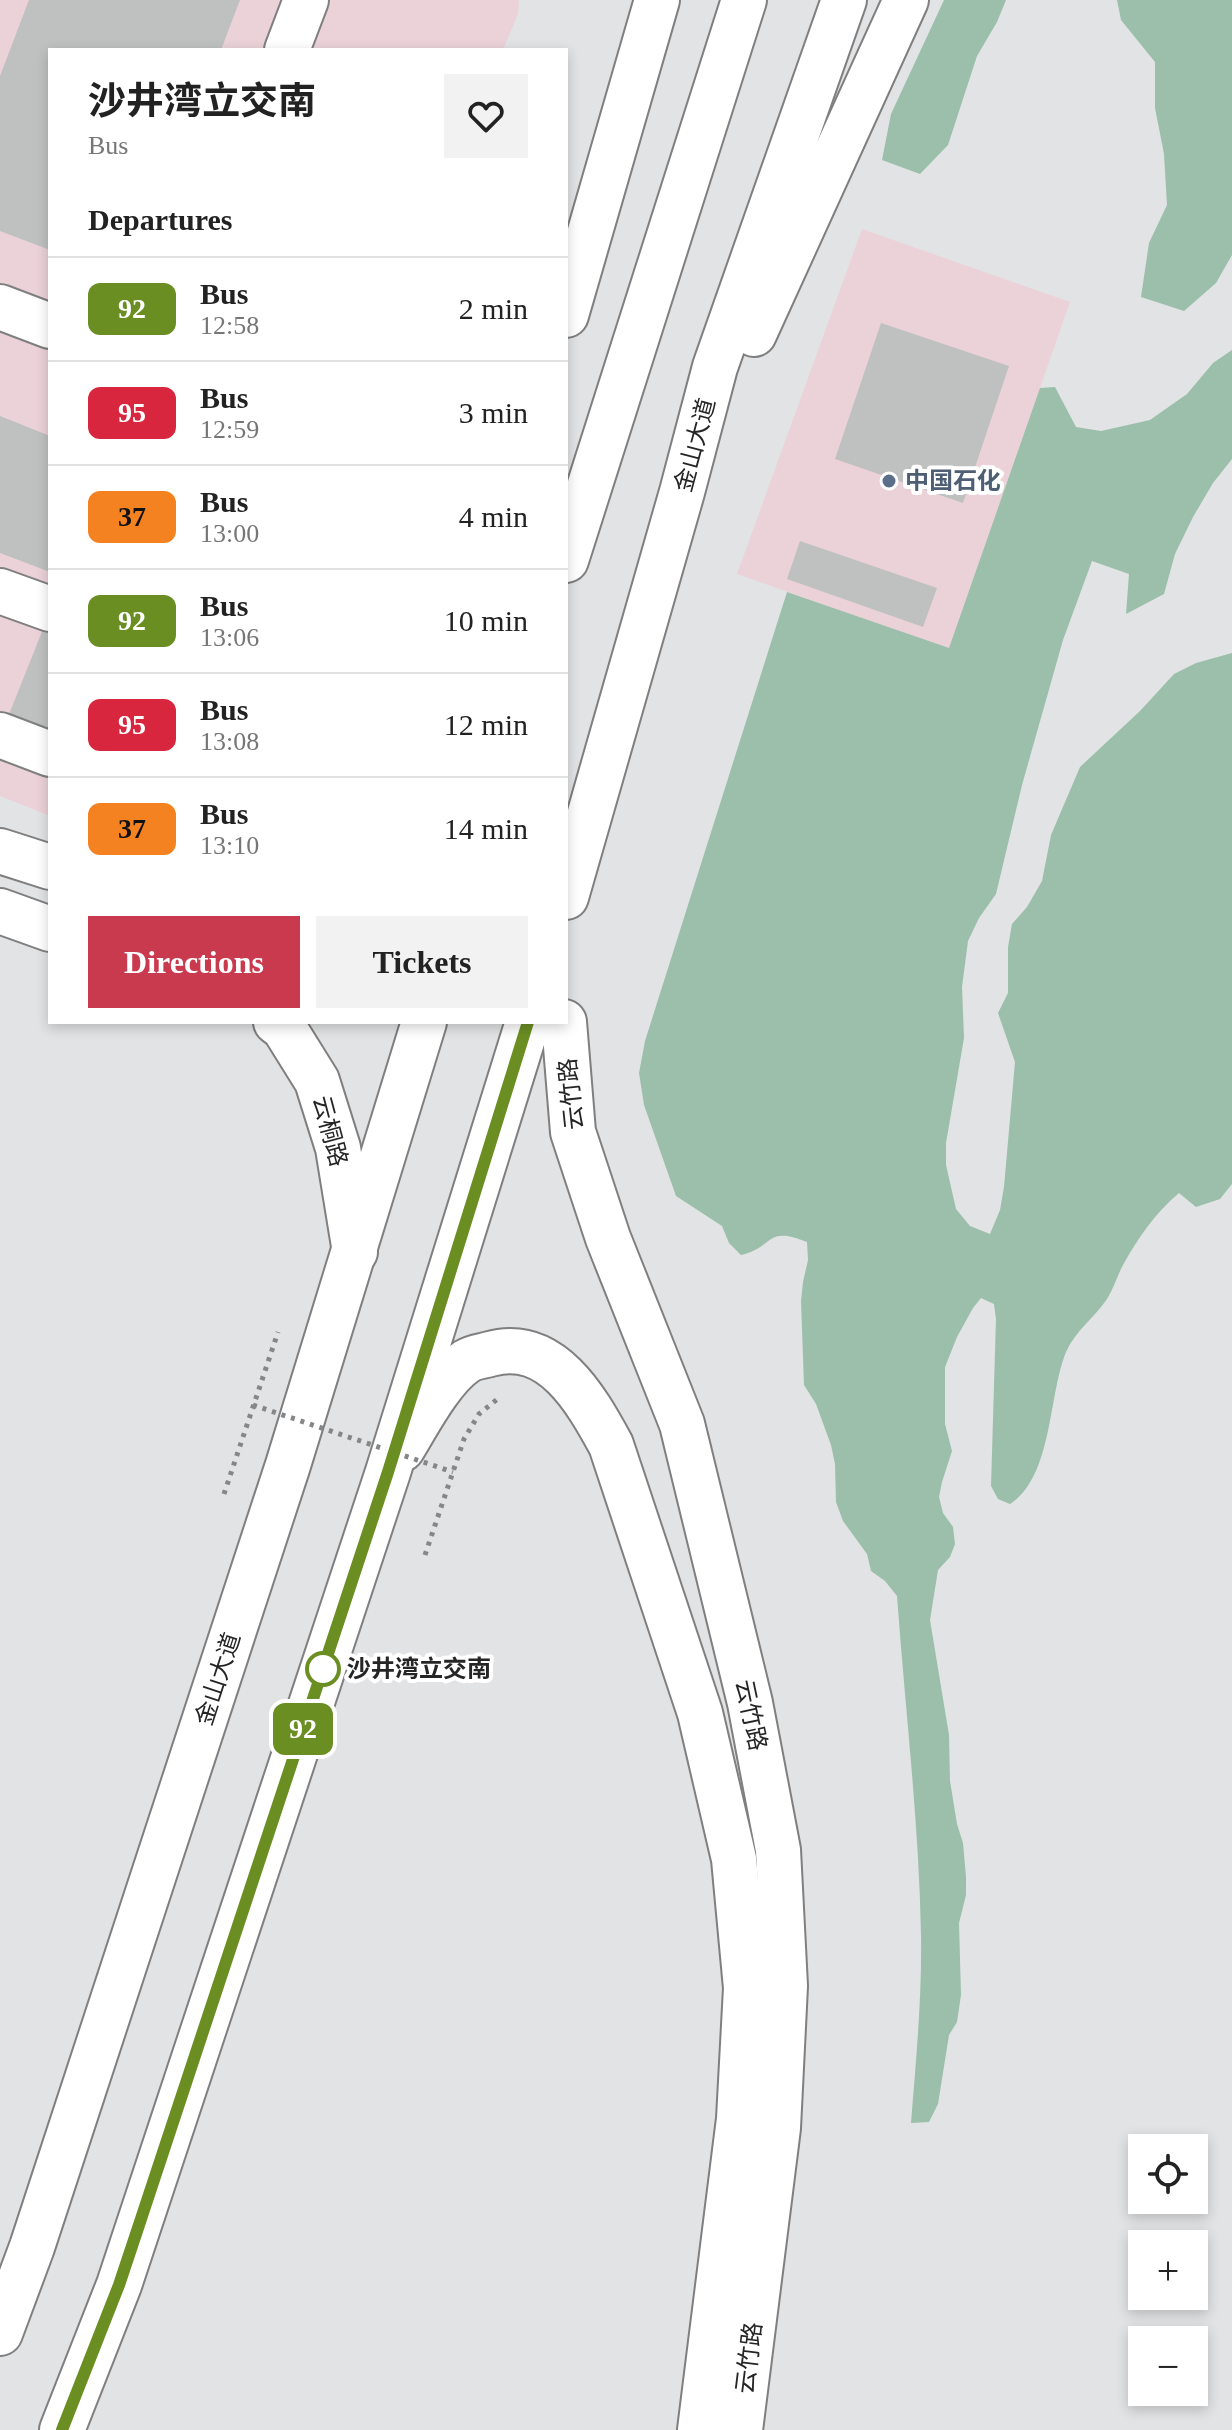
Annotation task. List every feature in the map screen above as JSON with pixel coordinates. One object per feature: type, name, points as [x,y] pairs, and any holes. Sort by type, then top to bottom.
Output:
[{"type":"main road","points":[[288,48],[306,0]]},
{"type":"main road","points":[[568,554],[744,0]]},
{"type":"main road","name":"金山大道","points":[[568,890],[715,367],[844,0]]},
{"type":"main road","points":[[682,492],[906,0]]},
{"type":"main road","points":[[568,308],[652,8]]},
{"type":"main road","points":[[0,307],[48,325]]},
{"type":"main road","points":[[0,591],[48,608]]},
{"type":"main road","points":[[0,735],[48,753]]},
{"type":"main road","points":[[0,851],[48,866]]},
{"type":"main road","points":[[0,911],[48,928]]},
{"type":"main road","name":"云桐路","points":[[279,1024],[317,1081],[338,1148],[355,1252]]},
{"type":"main road","name":"金山大道","points":[[0,2333],[37,2232],[283,1480],[423,1024]]},
{"type":"main road","points":[[62,2430],[119,2285],[388,1472],[527,1024]]},
{"type":"main road","name":"云竹路","points":[[564,1024],[573,1132],[608,1238],[682,1424],[750,1703],[778,1850],[785,1986],[778,2128],[740,2430]]},
{"type":"main road","name":"云竹路","points":[[388,1472],[442,1386],[467,1360],[503,1350],[536,1355],[563,1373],[589,1404],[611,1445],[695,1698],[734,1859],[746,1988],[739,2119],[700,2430]]},
{"type":"path","points":[[224,1494],[278,1332]]},
{"type":"path","points":[[425,1555],[464,1439],[479,1414],[501,1396]]},
{"type":"path","points":[[253,1405],[453,1472]]},
{"type":"shaded area","points":[[0,0],[519,0],[518,14],[504,48],[48,48],[48,815],[0,796]]},
{"type":"shaded area","name":"中国石化","points":[[862,229],[1070,302],[949,649],[737,574]]},
{"type":"green space","points":[[944,0],[1006,0],[977,56],[948,145],[920,174],[882,160],[891,114]]},
{"type":"green space","points":[[1117,0],[1232,0],[1232,255],[1216,283],[1184,311],[1141,297],[1149,243],[1167,205],[1164,154],[1155,108],[1155,62],[1121,20]]},
{"type":"green space","points":[[1232,350],[1232,459],[1193,517],[1175,554],[1164,594],[1126,614],[1129,574],[1092,561],[1063,640],[1022,785],[996,894],[968,941],[962,987],[964,1038],[946,1143],[946,1165],[956,1209],[970,1226],[990,1234],[1000,1210],[1004,1187],[1015,1062],[998,1013],[1008,993],[1008,947],[1012,924],[1027,907],[1042,881],[1051,835],[1080,767],[1174,674],[1196,663],[1232,653],[1232,1184],[1220,1199],[1196,1207],[1179,1193],[1141,1236],[1107,1299],[1066,1352],[1042,1455],[1024,1491],[1010,1504],[998,1499],[991,1486],[994,1304],[981,1298],[973,1308],[945,1367],[945,1424],[952,1451],[939,1497],[943,1513],[953,1527],[955,1544],[950,1557],[938,1570],[930,1620],[949,1735],[950,1781],[963,1843],[966,1895],[959,1923],[961,1995],[957,2022],[949,2035],[938,2104],[929,2122],[911,2123],[920,2006],[920,1893],[897,1596],[885,1581],[871,1571],[867,1554],[843,1521],[836,1502],[831,1445],[816,1404],[804,1385],[801,1301],[808,1260],[807,1242],[794,1237],[777,1237],[741,1255],[729,1243],[722,1226],[676,1196],[644,1105],[639,1073],[645,1041],[787,592],[949,648],[1040,388],[1055,387],[1076,427],[1101,431],[1150,420],[1187,394],[1213,363]]},
{"type":"building","points":[[29,0],[240,0],[222,48],[48,48],[48,249],[0,231],[0,76]]},
{"type":"building","points":[[881,323],[1009,366],[963,503],[835,459]]},
{"type":"building","points":[[0,416],[48,435],[48,571],[0,553]]},
{"type":"building","points":[[800,541],[937,588],[923,627],[787,579]]},
{"type":"building","points":[[43,629],[48,630],[48,744],[4,727]]},
{"type":"bus line","name":"92","points":[[62,2430],[139,2225],[388,1472],[527,1024]]},
{"type":"place","name":"中国石化","points":[[889,481]]},
{"type":"place","name":"沙井湾立交南","points":[[323,1669]]}]
